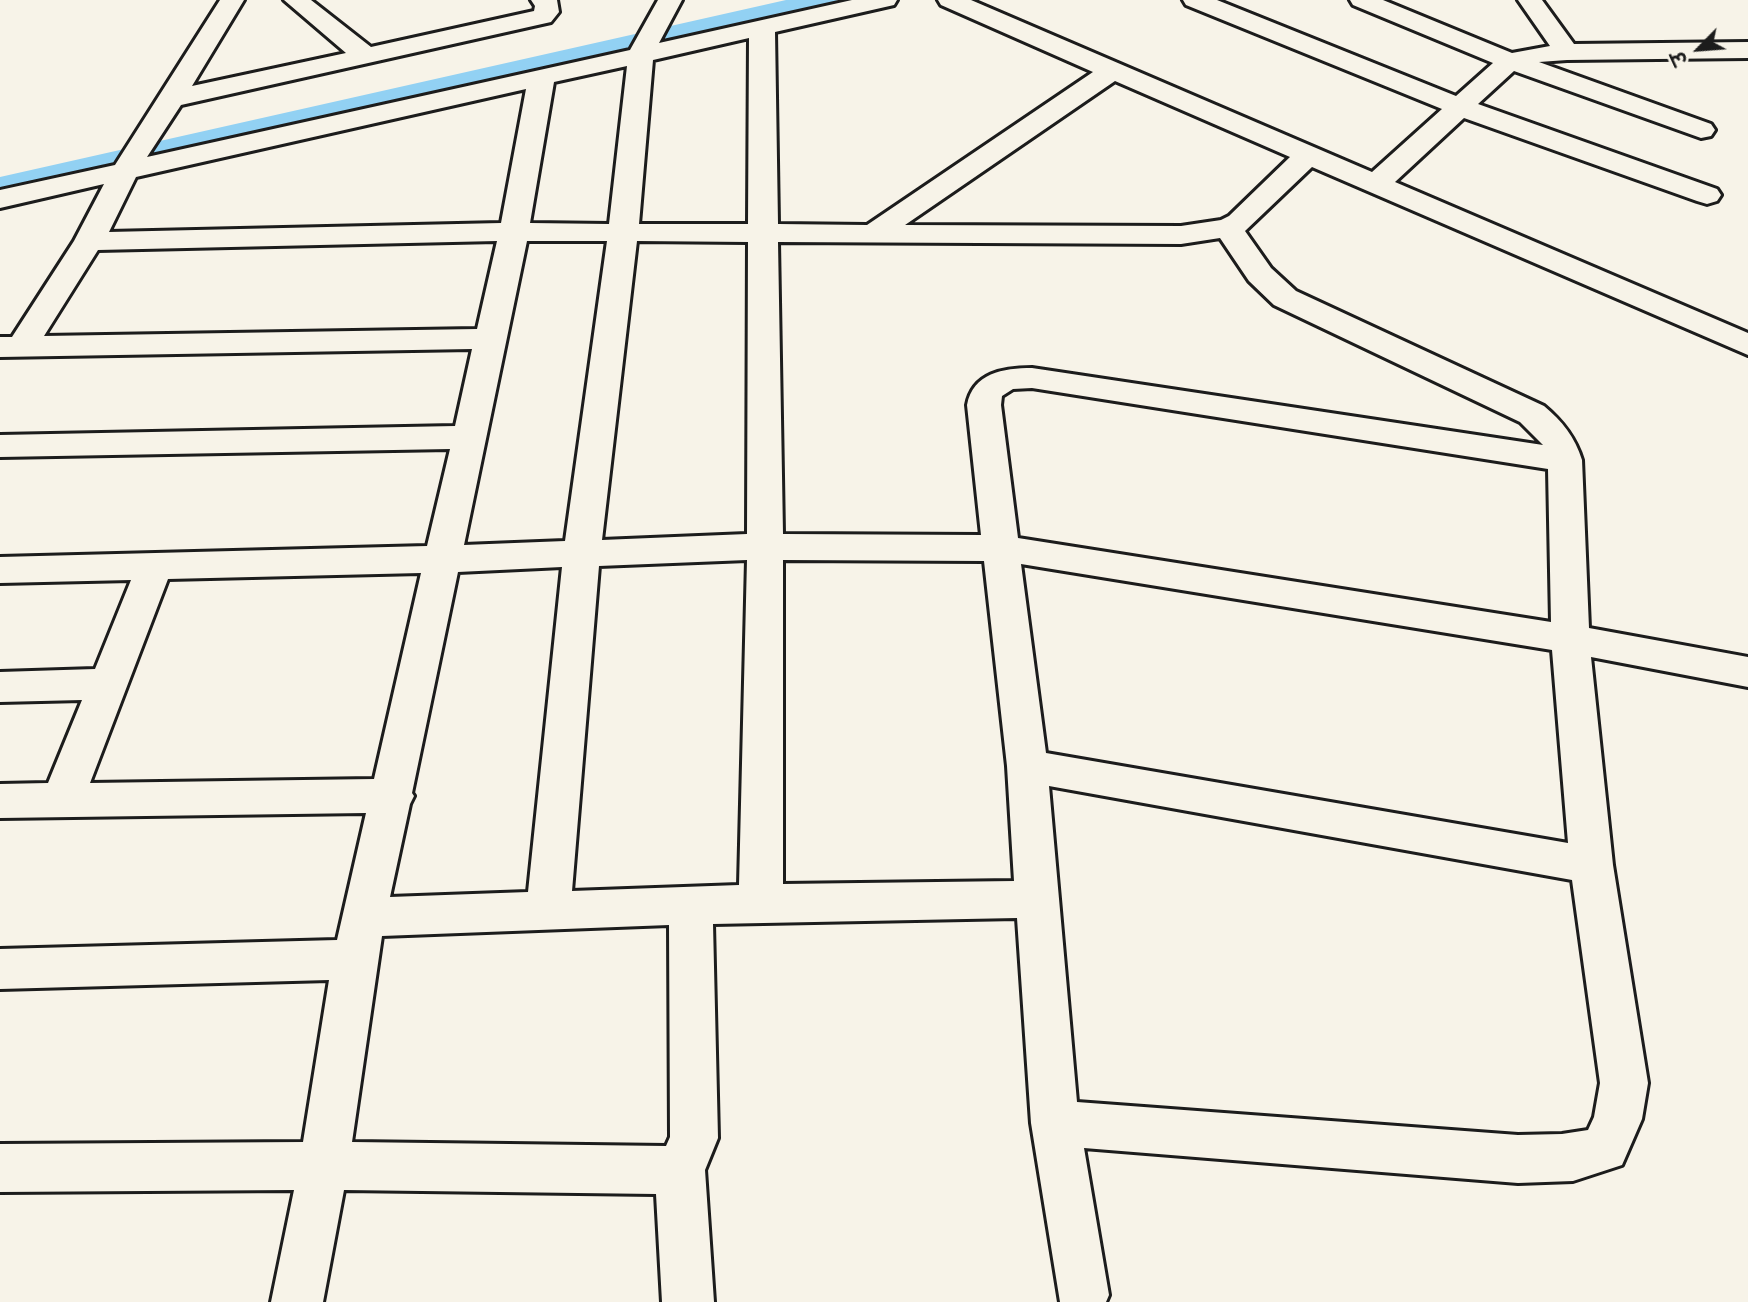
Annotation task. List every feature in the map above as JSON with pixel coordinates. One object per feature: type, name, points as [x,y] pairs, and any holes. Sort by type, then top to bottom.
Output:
[{"type":"street","points":[[11,346],[89,241],[126,169],[232,0]]},
{"type":"street","points":[[296,0],[366,56]]},
{"type":"street","points":[[171,99],[542,18],[547,12],[547,4],[543,0]]},
{"type":"street","points":[[548,910],[582,553],[623,233],[641,53],[670,0]]},
{"type":"street","points":[[0,199],[885,0]]},
{"type":"street","points":[[950,0],[1748,345]]},
{"type":"street","points":[[1195,0],[1460,107],[1707,195]]},
{"type":"street","points":[[1362,0],[1510,61],[1701,130]]},
{"type":"street","points":[[1530,0],[1567,52]]},
{"type":"street","points":[[761,902],[765,547],[762,26]]},
{"type":"street","points":[[1376,184],[1510,61],[1567,52],[1748,50]]},
{"type":"street","points":[[874,233],[1113,70]]},
{"type":"street","points":[[297,1302],[324,1167],[355,959],[393,796],[514,232],[542,75]]},
{"type":"street","points":[[89,241],[514,232],[1181,235],[1229,228],[1239,222],[1309,155]]},
{"type":"street","points":[[1055,1124],[1518,1159],[1565,1159],[1587,1156],[1605,1148],[1618,1119],[1624,1083],[1591,865],[1570,639],[1565,460],[1556,434],[1532,414],[1284,298],[1268,286],[1256,271],[1229,228]]},
{"type":"street","points":[[11,346],[491,339]]},
{"type":"street","points":[[1083,1295],[1055,1124],[1027,766],[984,405],[986,392],[995,384],[1008,379],[1032,378],[1565,460]]},
{"type":"street","points":[[0,446],[469,438]]},
{"type":"street","points":[[0,570],[444,559],[765,547],[1001,548],[1570,639],[1748,672]]},
{"type":"street","points":[[63,800],[155,565]]},
{"type":"street","points":[[0,687],[107,684]]},
{"type":"street","points":[[1027,766],[1591,865]]},
{"type":"street","points":[[0,801],[393,796]]},
{"type":"street","points":[[365,917],[761,902],[1037,899]]},
{"type":"street","points":[[688,1302],[680,1170],[694,1138],[691,905]]},
{"type":"street","points":[[0,969],[355,959]]},
{"type":"street","points":[[0,1168],[680,1170]]},
{"type":"waterway","points":[[0,187],[823,0]]}]
